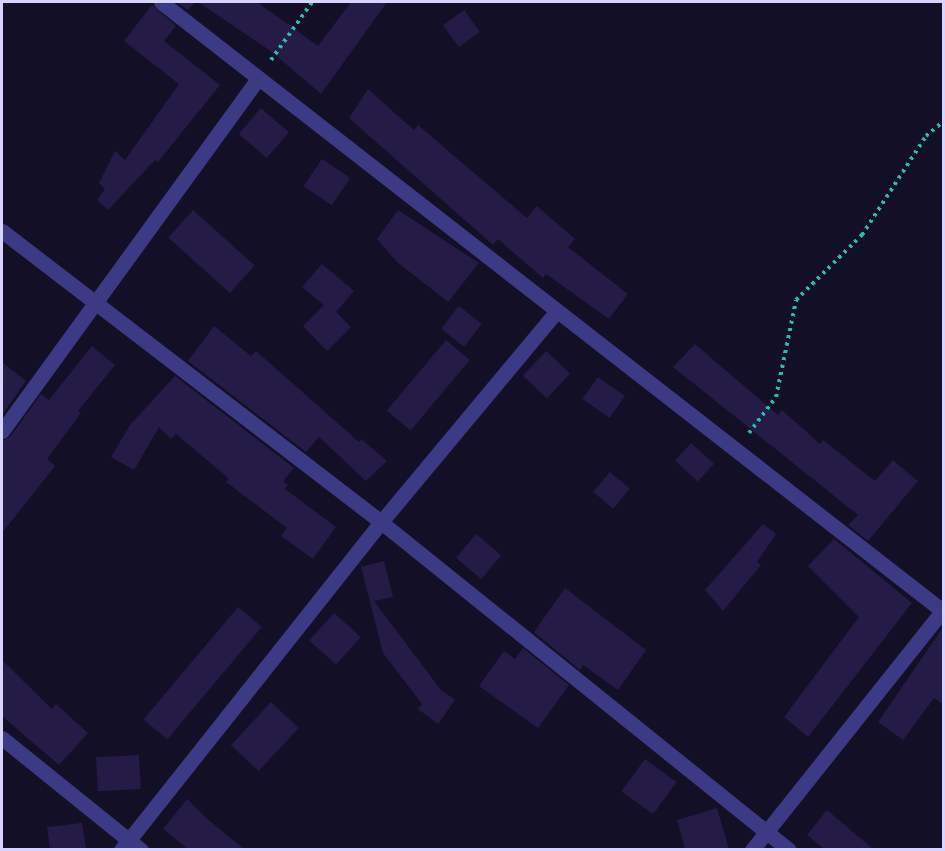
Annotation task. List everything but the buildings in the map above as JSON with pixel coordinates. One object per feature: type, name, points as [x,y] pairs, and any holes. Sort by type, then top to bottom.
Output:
[{"type":"street","points":[[161,2],[555,312],[943,612],[752,849]]},
{"type":"street","points":[[2,431],[258,78]]},
{"type":"street","points":[[2,231],[381,522],[789,849]]},
{"type":"street","points":[[2,738],[131,846],[381,522],[555,312]]},
{"type":"path","points":[[258,78],[312,2]]},
{"type":"path","points":[[735,451],[776,397],[796,300],[862,235],[926,136],[944,121]]}]
